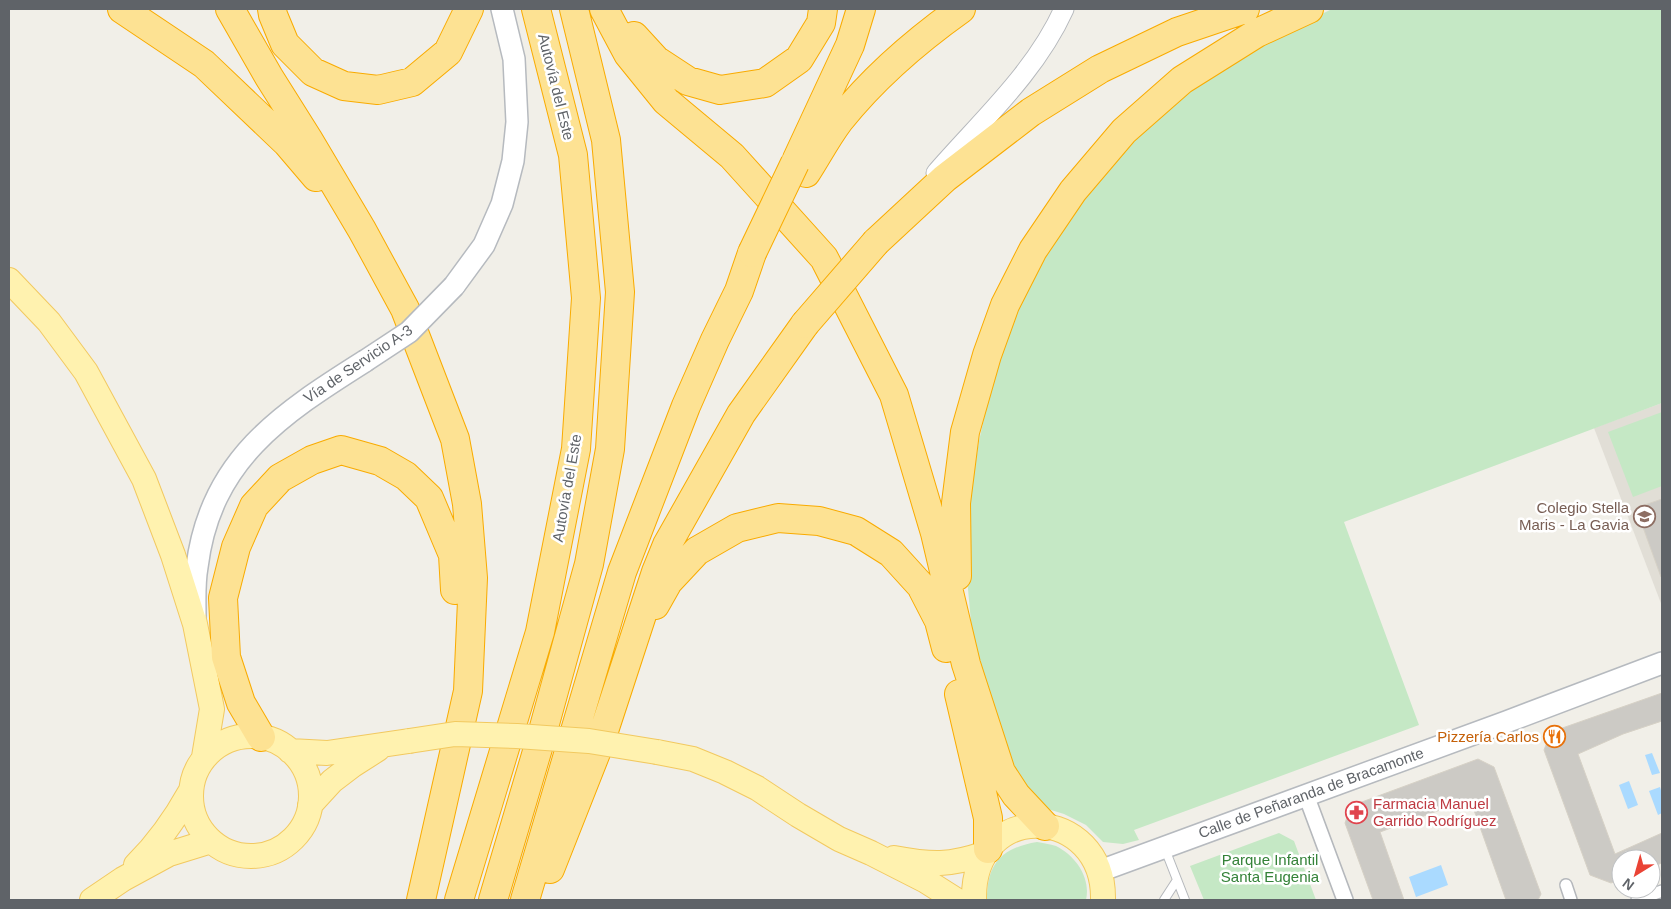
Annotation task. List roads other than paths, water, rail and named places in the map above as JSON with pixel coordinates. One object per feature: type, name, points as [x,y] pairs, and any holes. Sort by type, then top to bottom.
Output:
[{"type":"highway","points":[[122,9],[204,64],[287,143],[362,230]]},
{"type":"highway","points":[[230,9],[269,78],[362,230],[405,309],[455,439],[467,504],[473,578],[468,691],[421,900]]},
{"type":"highway","points":[[272,9],[285,44],[313,72],[344,86],[378,90],[412,82],[448,52],[470,9]]},
{"type":"highway","name":"Autovía del Este","points":[[459,900],[540,632],[576,449],[586,298],[574,155],[536,9]]},
{"type":"highway","points":[[493,900],[541,738],[589,564],[610,449],[620,292],[606,140],[574,9]]},
{"type":"highway","points":[[604,9],[628,54],[666,101],[732,156],[824,258],[894,395],[935,533],[966,664],[1001,772],[1016,795],[1044,826]]},
{"type":"highway","points":[[617,9],[633,35],[656,60],[688,81],[720,90],[765,83],[799,59],[821,23],[823,9]]},
{"type":"highway","points":[[525,900],[622,572],[686,406],[715,340],[801,168],[850,45],[861,9]]},
{"type":"highway","points":[[801,168],[882,73],[933,29],[961,9]]},
{"type":"highway","points":[[538,900],[602,740],[656,572],[667,545],[741,414],[805,324],[876,242],[945,178],[1031,112],[1100,69],[1177,32],[1245,9]]},
{"type":"highway","points":[[966,664],[956,566],[956,503],[965,432],[990,346],[1005,305],[1033,250],[1072,191],[1124,131],[1182,80],[1257,34],[1309,9]]},
{"type":"highway","points":[[261,736],[241,704],[226,657],[223,598],[236,547],[254,506],[280,478],[312,460],[341,450],[380,460],[406,476],[429,498],[453,555],[457,619],[450,700],[435,817],[436,840]]},
{"type":"highway","points":[[634,638],[668,582],[697,551],[737,528],[778,518],[818,521],[856,531],[892,553],[921,586],[938,621],[953,669],[988,818],[987,851]]},
{"type":"main road","name":"Vía de Servicio A-3","points":[[195,624],[196,568],[205,526],[222,486],[246,452],[276,422],[307,398],[409,332],[454,286],[484,245],[502,204],[513,161],[518,122],[514,59],[502,9]]},
{"type":"main road","points":[[9,280],[49,322],[91,380],[144,479],[174,555],[195,624],[212,709],[204,757],[195,773],[190,792],[174,821],[152,849],[123,879]]},
{"type":"main road","name":"Calle de Peñaranda de Bracamonte","points":[[1100,871],[1662,663]]},
{"type":"main road","points":[[290,751],[327,753],[455,734],[589,741],[693,759],[757,788],[798,815],[840,839],[926,881],[956,900]]},
{"type":"main road","points":[[190,792],[192,811],[199,827],[211,841],[228,851],[247,856],[262,855],[286,845],[298,833],[305,821],[310,805],[310,789],[302,765],[290,751],[278,742],[261,736],[243,736],[224,742],[204,757]]},
{"type":"main road","points":[[310,805],[332,781],[384,745]]},
{"type":"main road","points":[[974,900],[974,883],[978,867],[987,851],[1006,833],[1024,826],[1044,826],[1070,834],[1089,850],[1100,871],[1103,900]]},
{"type":"main road","points":[[92,900],[123,879],[169,854],[211,841]]},
{"type":"main road","points":[[871,853],[937,864],[964,861],[987,851]]},
{"type":"street","points":[[876,242],[1010,93],[1056,27],[1064,9]]},
{"type":"street","points":[[1306,795],[1345,900]]},
{"type":"street","points":[[1566,885],[1571,900]]},
{"type":"street","points":[[1637,900],[1662,891]]},
{"type":"lane","points":[[1164,847],[1185,900]]},
{"type":"lane","points":[[1164,900],[1177,880]]},
{"type":"water","points":[[1652,753],[1660,773],[1652,775],[1645,755]]},
{"type":"water","points":[[1629,781],[1638,805],[1628,809],[1619,785]]},
{"type":"water","points":[[1660,787],[1662,813],[1658,815],[1649,791]]},
{"type":"water","points":[[1441,865],[1448,885],[1416,897],[1409,877]]},
{"type":"place","name":"Colegio Stella Maris - La Gavia","points":[[1645,517]]},
{"type":"place","name":"Pizzería Carlos","points":[[1555,737]]},
{"type":"place","name":"Farmacia Manuel Garrido Rodríguez","points":[[1357,813]]},
{"type":"park label","name":"Parque Infantil Santa Eugenia","points":[[1270,868]]}]
